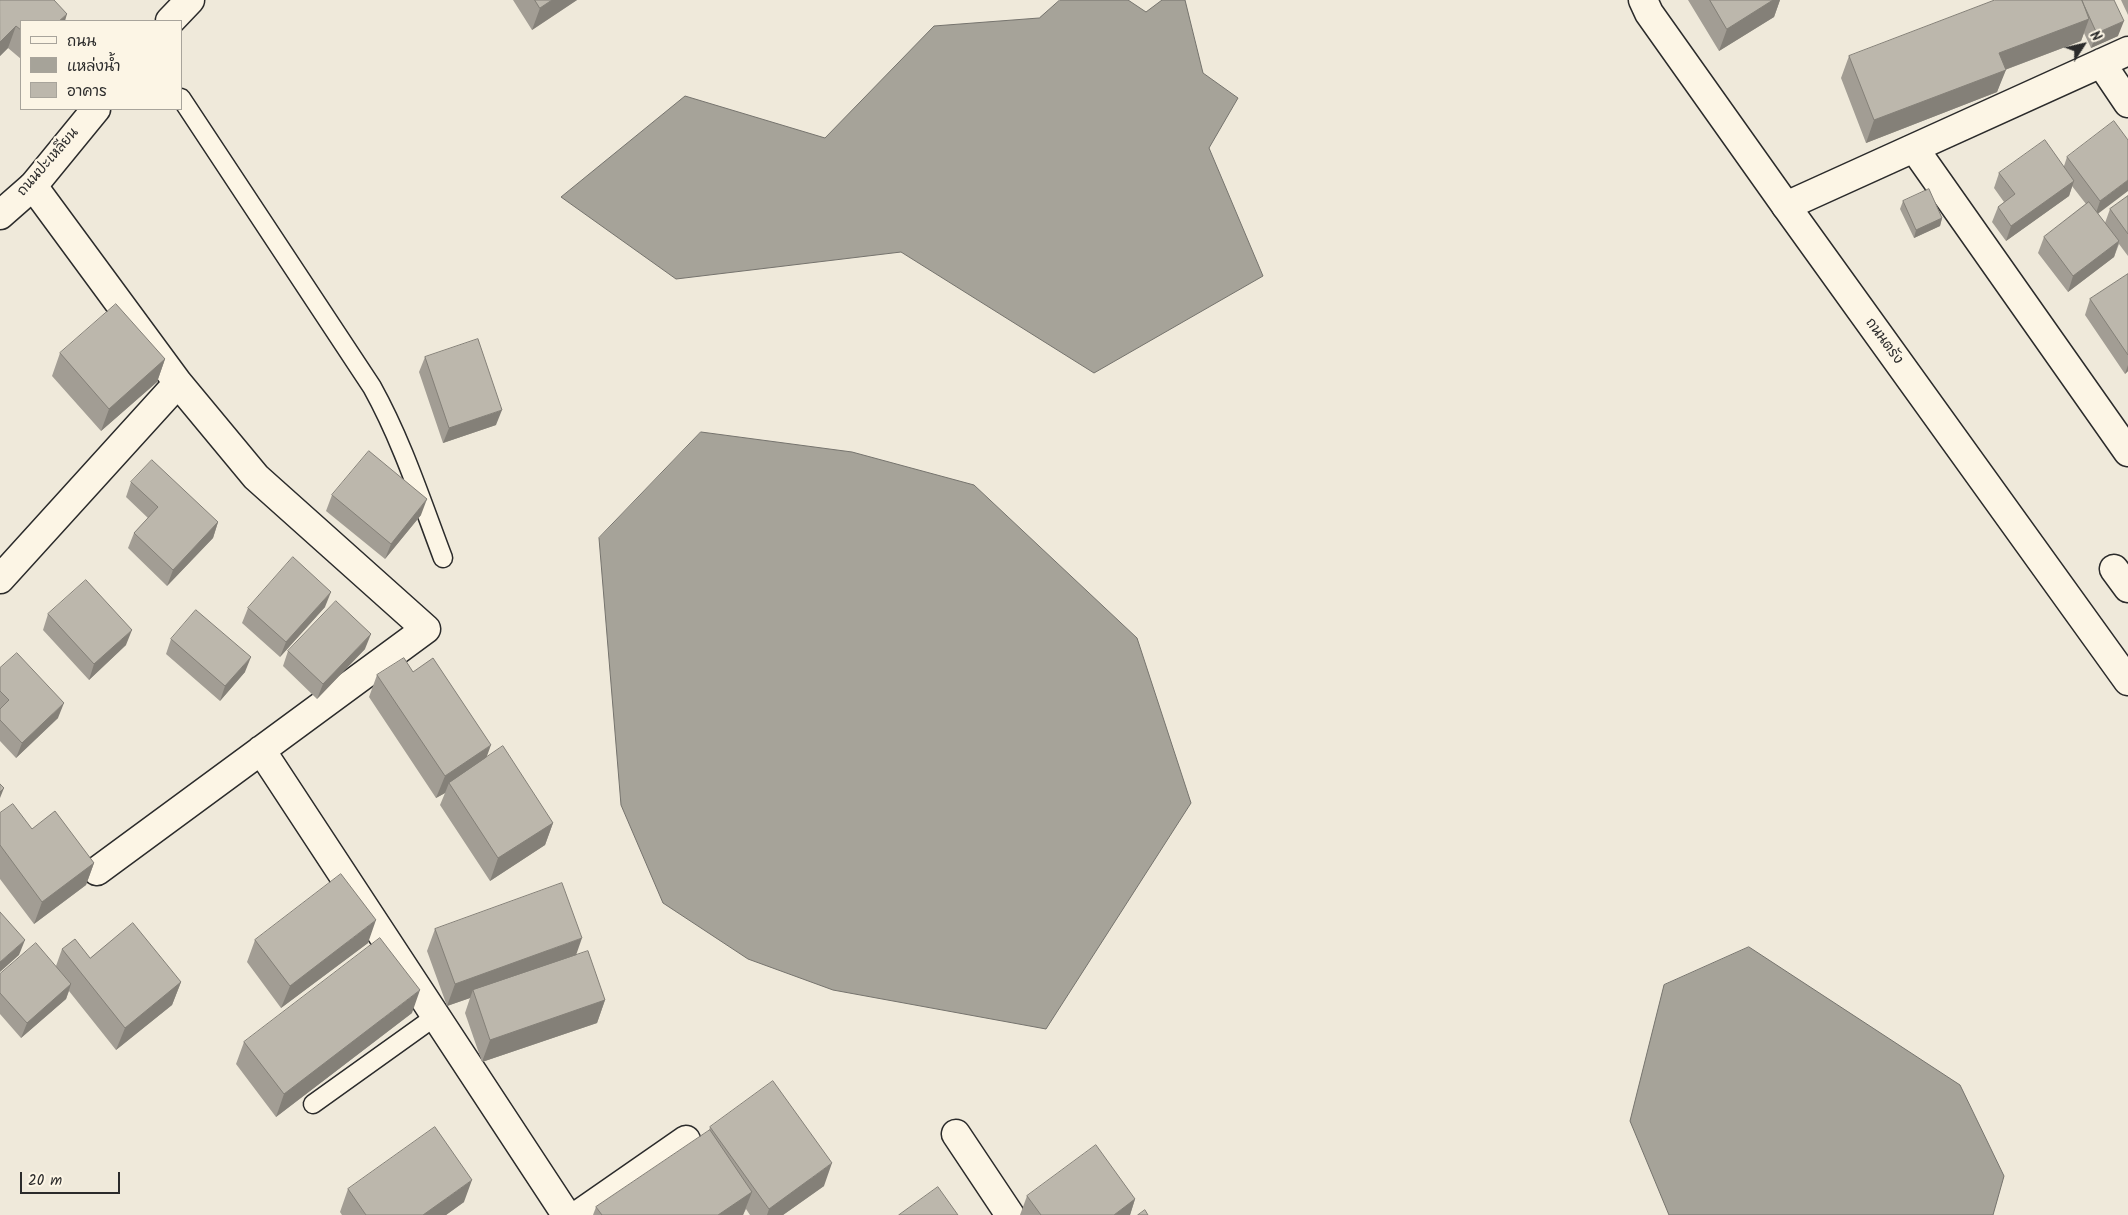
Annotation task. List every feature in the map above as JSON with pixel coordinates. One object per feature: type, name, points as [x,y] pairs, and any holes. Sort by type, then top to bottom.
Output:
[{"type":"street","points":[[171,20],[190,0]]},
{"type":"street","name":"ถนนตรัง","points":[[1643,0],[1649,13],[1786,206],[2128,680]]},
{"type":"street","points":[[1786,206],[2128,52]]},
{"type":"street","points":[[2101,64],[2128,102]]},
{"type":"street","name":"ถนนปะเหลียน","points":[[0,215],[32,186],[95,110]]},
{"type":"street","points":[[1914,148],[2128,452]]},
{"type":"street","points":[[32,186],[178,383],[256,477],[426,629],[97,871]]},
{"type":"street","points":[[0,579],[178,383]]},
{"type":"street","points":[[261,750],[565,1213],[571,1215]]},
{"type":"street","points":[[956,1134],[1010,1215]]},
{"type":"street","points":[[578,1215],[686,1140]]},
{"type":"lane","points":[[182,100],[372,387],[388,415],[443,558]]},
{"type":"lane","points":[[314,1104],[436,1016]]},
{"type":"water","points":[[1060,0],[1128,0],[1146,12],[1162,0],[1185,0],[1203,73],[1238,98],[1209,148],[1263,276],[1094,373],[901,252],[676,279],[561,197],[685,96],[825,138],[934,26],[1039,18]]},
{"type":"water","points":[[701,432],[852,452],[974,485],[1137,638],[1191,803],[1046,1029],[833,990],[748,959],[663,903],[621,805],[599,538]]},
{"type":"water","points":[[1749,947],[1960,1085],[2004,1176],[1993,1215],[1669,1215],[1630,1121],[1664,985]]},
{"type":"building","points":[[0,0],[54,0],[67,14],[60,20],[20,20],[20,29],[16,26],[0,42]]},
{"type":"building","points":[[535,0],[552,0],[540,8]]},
{"type":"building","points":[[1710,0],[1773,0],[1727,29]]},
{"type":"building","points":[[1995,0],[2082,0],[2089,19],[1999,53],[2006,70],[1874,120],[1849,56]]},
{"type":"building","points":[[2082,0],[2114,0],[2124,21],[2097,33]]},
{"type":"building","points":[[2114,121],[2128,140],[2128,180],[2100,201],[2067,157]]},
{"type":"building","points":[[2045,140],[2074,181],[2011,226],[1998,207],[2015,194],[1999,173]]},
{"type":"building","points":[[1929,189],[1942,218],[1916,230],[1903,201]]},
{"type":"building","points":[[2128,196],[2128,234],[2110,209]]},
{"type":"building","points":[[2089,202],[2119,241],[2073,276],[2044,237]]},
{"type":"building","points":[[2128,274],[2128,355],[2090,299]]},
{"type":"building","points":[[116,304],[165,359],[109,409],[60,353]]},
{"type":"building","points":[[478,339],[502,410],[449,428],[425,357]]},
{"type":"building","points":[[369,451],[427,499],[391,544],[332,495]]},
{"type":"building","points":[[152,460],[218,522],[173,570],[134,533],[158,507],[131,482]]},
{"type":"building","points":[[293,557],[331,592],[286,642],[248,608]]},
{"type":"building","points":[[86,580],[132,630],[94,664],[48,614]]},
{"type":"building","points":[[336,601],[371,634],[323,684],[288,651]]},
{"type":"building","points":[[196,610],[251,657],[225,686],[171,639]]},
{"type":"building","points":[[17,653],[64,703],[22,743],[0,720],[0,709],[9,700],[0,691],[0,668]]},
{"type":"building","points":[[404,658],[413,672],[433,658],[491,745],[445,776],[377,675]]},
{"type":"building","points":[[503,746],[553,823],[498,858],[449,783]]},
{"type":"building","points":[[0,784],[4,788],[0,792]]},
{"type":"building","points":[[13,804],[32,829],[55,811],[94,863],[42,902],[0,845],[0,813]]},
{"type":"building","points":[[341,874],[376,920],[290,986],[255,940]]},
{"type":"building","points":[[562,883],[582,938],[455,984],[435,929]]},
{"type":"building","points":[[0,912],[25,940],[0,962]]},
{"type":"building","points":[[133,923],[181,982],[125,1028],[62,949],[75,939],[90,958]]},
{"type":"building","points":[[380,938],[420,990],[284,1094],[244,1042]]},
{"type":"building","points":[[36,943],[71,984],[27,1023],[0,993],[0,974]]},
{"type":"building","points":[[588,951],[605,1000],[490,1040],[473,990]]},
{"type":"building","points":[[773,1081],[832,1163],[769,1209],[710,1127]]},
{"type":"building","points":[[435,1127],[472,1180],[423,1215],[366,1215],[348,1189]]},
{"type":"building","points":[[710,1130],[752,1192],[718,1215],[602,1215],[596,1207]]},
{"type":"building","points":[[1096,1145],[1135,1199],[1114,1215],[1041,1215],[1027,1196]]},
{"type":"building","points":[[938,1187],[958,1215],[899,1215]]},
{"type":"building","points":[[1145,1210],[1148,1215],[1138,1215]]}]
